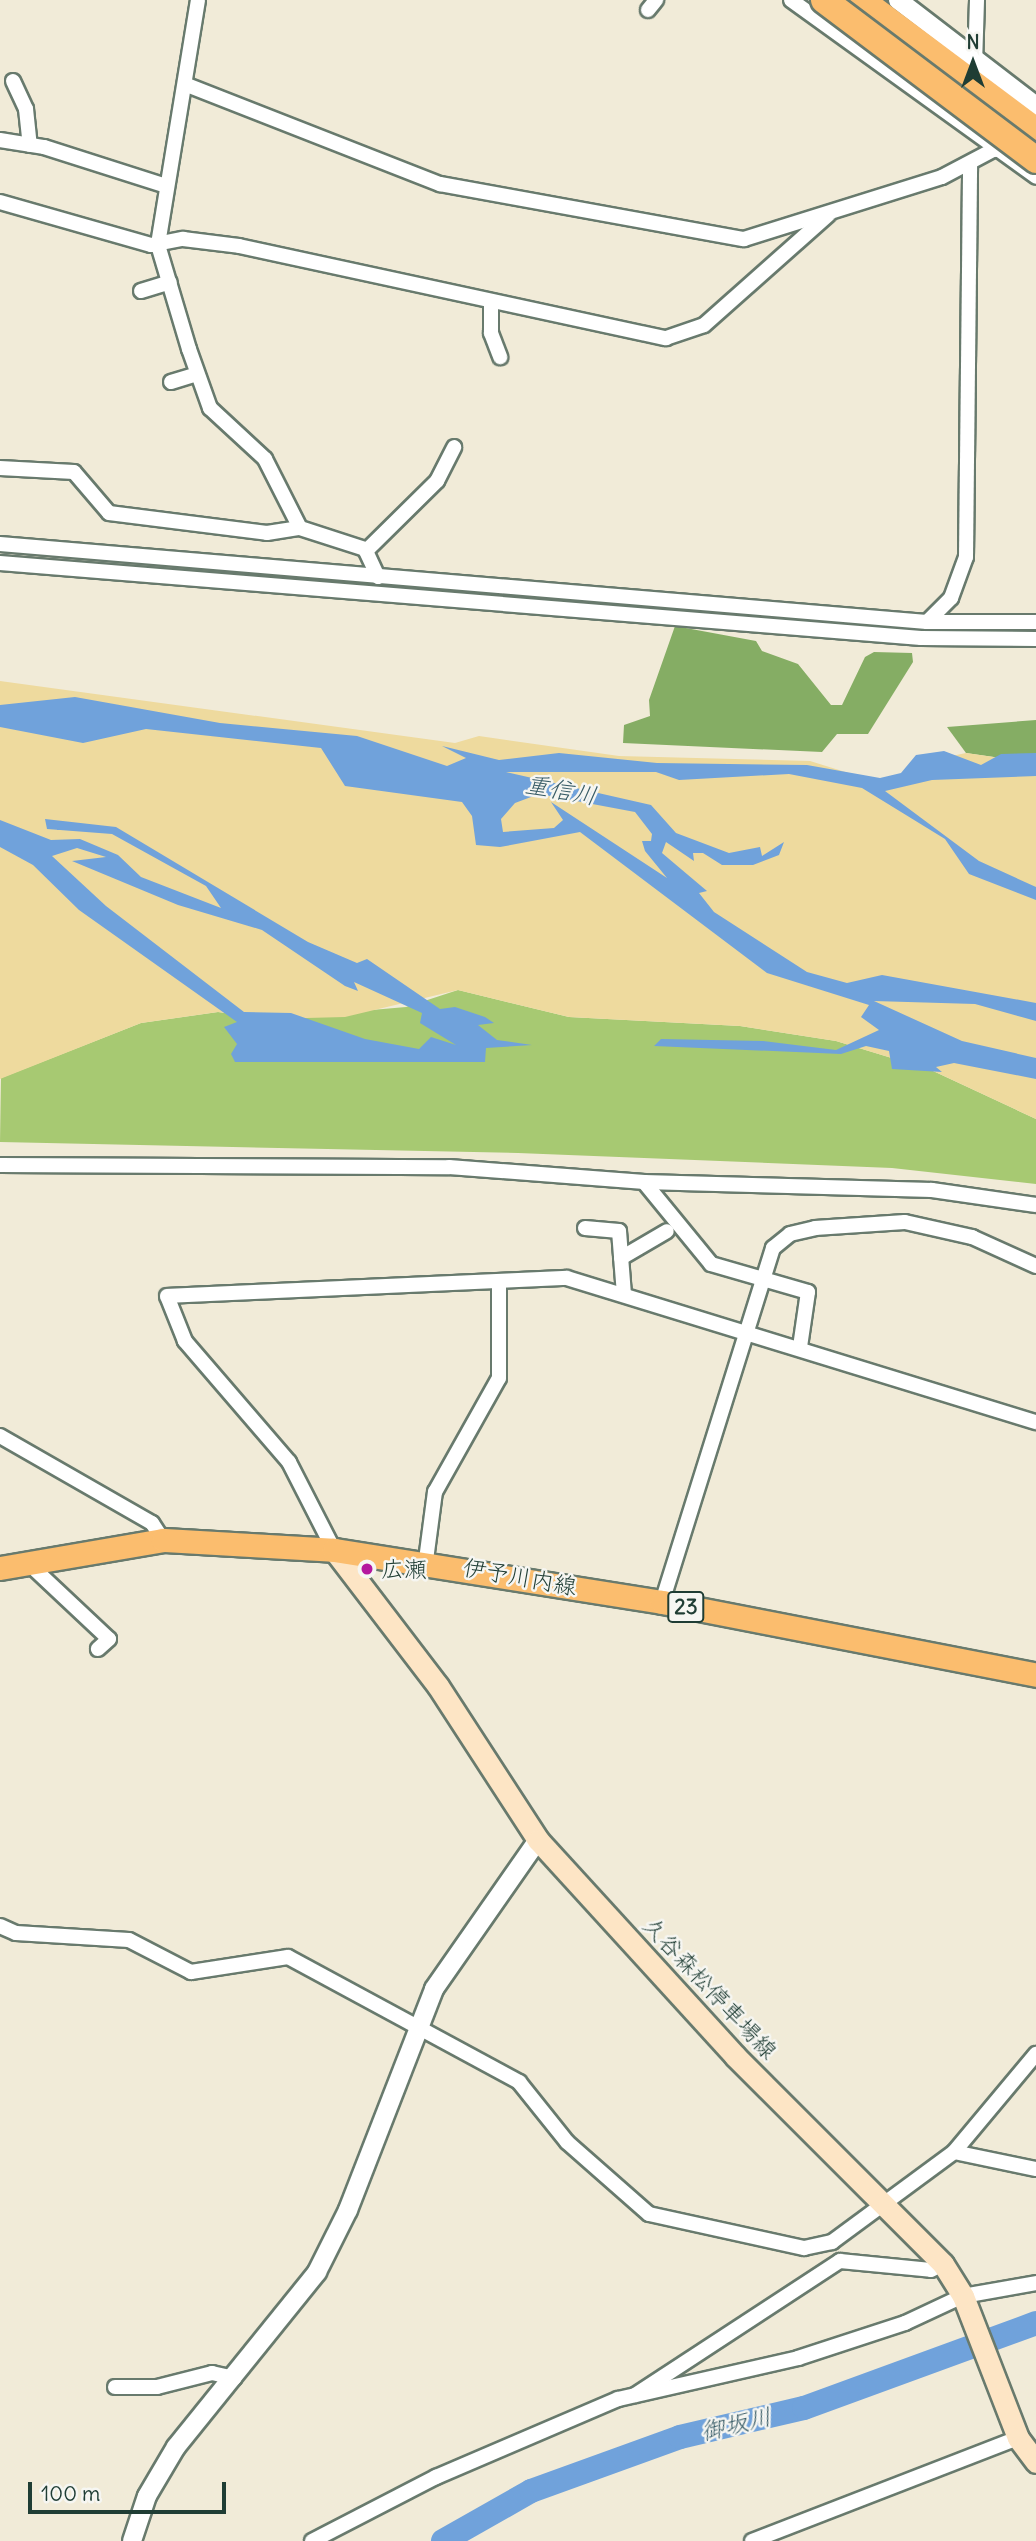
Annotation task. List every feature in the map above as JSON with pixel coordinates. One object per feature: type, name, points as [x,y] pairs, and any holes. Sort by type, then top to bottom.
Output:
[{"type":"highway","points":[[824,0],[1036,160]]},
{"type":"highway","points":[[861,0],[1036,131]]},
{"type":"main road","name":"伊予川内線","points":[[0,1567],[163,1539],[334,1550],[426,1560],[662,1602],[1036,1675]]},
{"type":"main road","name":"久谷森松停車場線","points":[[334,1550],[445,1696],[538,1840],[735,2056],[884,2202],[943,2264],[965,2301],[1017,2438],[1036,2462]]},
{"type":"street","points":[[198,0],[187,85],[166,186],[158,245],[210,408],[265,458],[300,527]]},
{"type":"street","points":[[791,0],[993,150],[1036,177]]},
{"type":"street","points":[[898,0],[975,64],[1036,106]]},
{"type":"street","points":[[975,64],[977,0]]},
{"type":"street","points":[[13,81],[26,109],[30,145]]},
{"type":"street","points":[[187,85],[440,184],[744,239],[828,215],[970,166],[993,150],[1036,147]]},
{"type":"street","points":[[0,141],[30,145],[166,186]]},
{"type":"street","points":[[927,622],[951,598],[966,557],[970,166]]},
{"type":"street","points":[[0,202],[158,245],[183,239],[239,246],[652,337],[679,337],[711,320],[828,215]]},
{"type":"street","points":[[141,291],[170,282]]},
{"type":"street","points":[[491,302],[491,333],[500,357]]},
{"type":"street","points":[[171,383],[197,374]]},
{"type":"street","points":[[366,551],[437,481],[454,447]]},
{"type":"street","points":[[0,468],[74,472],[109,513],[267,533],[300,527],[366,551],[378,577]]},
{"type":"street","points":[[0,544],[927,622],[1036,622]]},
{"type":"street","points":[[0,562],[921,638],[1036,639]]},
{"type":"street","points":[[0,1165],[449,1167],[644,1182],[932,1189],[1036,1205]]},
{"type":"street","points":[[644,1182],[711,1264],[808,1292],[800,1347]]},
{"type":"street","points":[[662,1602],[743,1331],[773,1248],[790,1234],[905,1222],[972,1237],[1036,1266]]},
{"type":"street","points":[[585,1228],[619,1231],[624,1295]]},
{"type":"street","points":[[621,1258],[667,1231]]},
{"type":"street","points":[[334,1550],[289,1462],[185,1341],[167,1296],[567,1278],[800,1347],[1036,1422]]},
{"type":"street","points":[[426,1560],[439,1483],[499,1378],[499,1282]]},
{"type":"street","points":[[0,1436],[152,1523],[163,1539]]},
{"type":"street","points":[[27,1563],[109,1639],[98,1649]]},
{"type":"street","points":[[132,2541],[157,2476],[297,2303],[335,2239],[414,2030],[473,1927],[538,1840]]},
{"type":"street","points":[[0,1926],[16,1933],[129,1940],[191,1972],[288,1958],[414,2030],[519,2082],[566,2142],[630,2200],[664,2219],[819,2247],[954,2152],[1036,2054]]},
{"type":"street","points":[[954,2152],[1036,2169]]},
{"type":"street","points":[[634,2396],[840,2261],[931,2270],[943,2264]]},
{"type":"street","points":[[312,2541],[550,2426],[634,2396],[798,2358],[965,2301],[1036,2283]]},
{"type":"street","points":[[115,2388],[157,2387],[212,2373],[234,2378]]},
{"type":"street","points":[[752,2541],[1017,2438]]},
{"type":"green space","points":[[675,626],[756,641],[762,651],[798,664],[831,705],[842,705],[865,657],[874,652],[912,653],[913,662],[868,734],[837,734],[822,752],[623,743],[624,725],[650,716],[649,700]]},
{"type":"green space","points":[[1036,720],[1036,763],[966,753],[947,727]]},
{"type":"green space","points":[[458,990],[569,1017],[740,1026],[836,1041],[931,1070],[1036,1119],[1036,1184],[892,1168],[518,1153],[0,1142],[1,1078],[141,1023],[218,1012],[268,1019],[406,1007]]},
{"type":"sand","points":[[0,681],[455,743],[479,736],[619,756],[810,761],[884,784],[923,762],[966,753],[1036,763],[1036,1119],[931,1070],[836,1041],[740,1026],[569,1017],[458,990],[345,1017],[268,1019],[218,1012],[141,1023],[0,1079]]},
{"type":"water","name":"重信川","points":[[75,697],[220,723],[357,736],[447,766],[466,758],[442,746],[499,760],[559,753],[657,763],[807,765],[880,778],[901,773],[916,755],[944,751],[981,765],[1001,754],[1036,753],[1036,776],[932,780],[885,791],[979,861],[1036,887],[1036,900],[969,874],[945,839],[862,788],[789,774],[679,780],[656,772],[506,772],[651,805],[676,833],[729,853],[760,847],[762,856],[784,842],[779,855],[753,865],[722,865],[703,853],[693,853],[694,861],[666,842],[662,853],[707,891],[699,893],[714,912],[807,972],[847,983],[882,975],[1036,1003],[1036,1021],[975,1004],[874,1001],[962,1041],[1036,1058],[1036,1079],[954,1063],[936,1067],[942,1072],[892,1069],[889,1051],[866,1046],[841,1054],[654,1046],[661,1039],[763,1041],[836,1050],[879,1030],[861,1017],[869,1005],[767,973],[580,832],[500,847],[476,845],[472,816],[462,802],[345,786],[321,748],[146,729],[83,743],[0,727],[0,705]],"holes":[[[539,794],[635,812],[652,834],[651,841],[642,841],[645,851],[667,878],[551,802],[563,820],[554,828],[503,832],[501,819],[515,803]]]},
{"type":"water","points":[[45,819],[116,827],[308,942],[357,963],[367,959],[440,1009],[455,1007],[485,1017],[494,1023],[478,1025],[497,1040],[532,1045],[486,1048],[485,1062],[235,1062],[231,1054],[237,1044],[224,1027],[237,1022],[79,910],[33,865],[0,847],[0,820],[51,840],[80,839],[118,855],[141,877],[221,908],[206,886],[112,834],[47,829]],"holes":[[[77,848],[106,857],[72,861],[178,905],[262,930],[345,986],[358,991],[354,982],[422,1013],[420,1023],[456,1045],[431,1037],[419,1049],[365,1039],[291,1013],[244,1012],[106,906],[52,856]]]},
{"type":"waterway","name":"御坂川","points":[[443,2541],[531,2491],[680,2437],[804,2408],[1036,2323]]},
{"type":"place","name":"広瀬","points":[[367,1569]]}]
